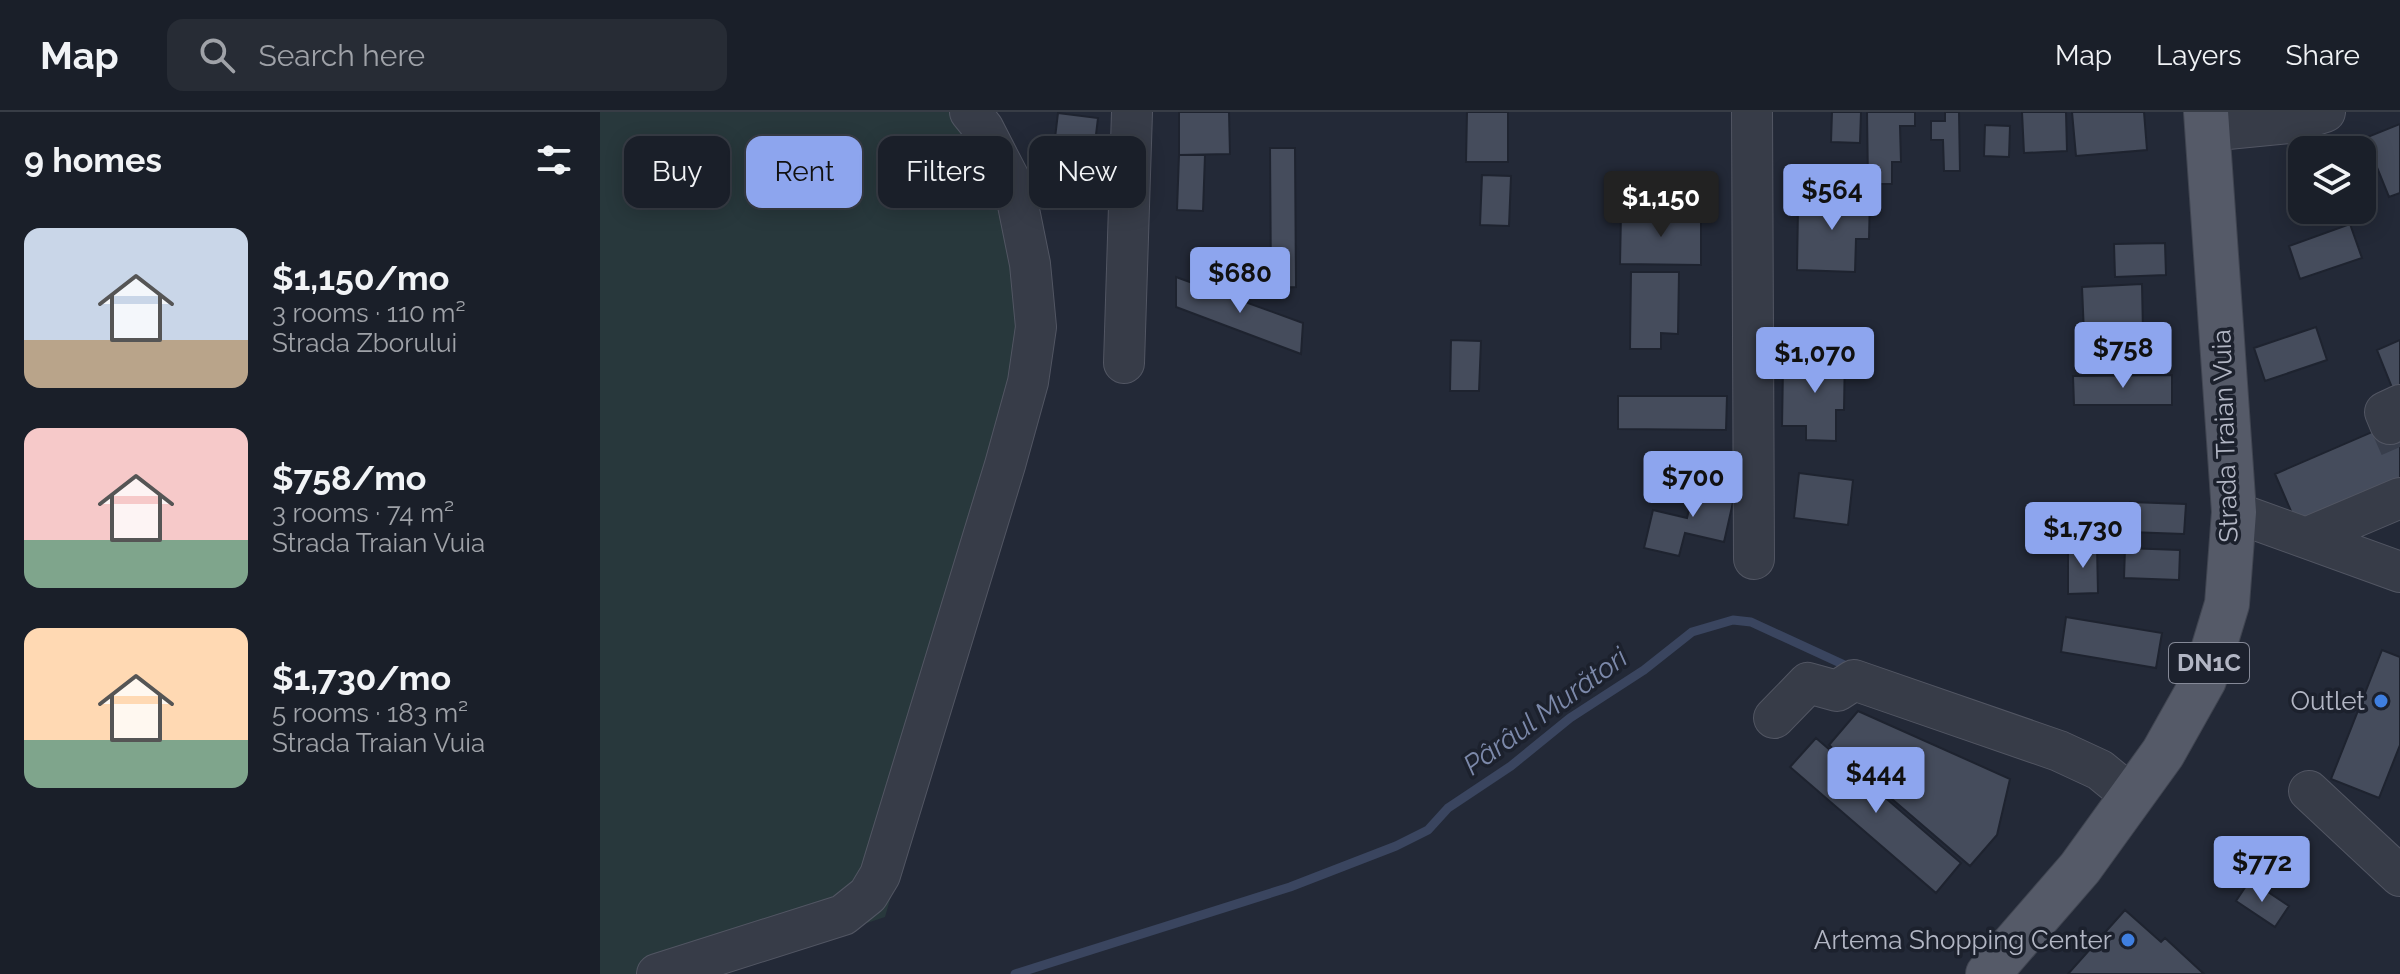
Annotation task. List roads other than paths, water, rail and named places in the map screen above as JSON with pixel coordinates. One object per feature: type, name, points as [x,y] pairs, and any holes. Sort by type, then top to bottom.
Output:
[{"type":"main road","name":"Strada Traian Vuia","points":[[1988,974],[2080,868],[2163,753],[2204,680],[2227,604],[2234,512],[2206,121]]},
{"type":"street","points":[[657,974],[843,915],[868,895],[880,875],[1005,465],[1028,382],[1036,327],[1030,264],[1015,190],[983,128],[970,112]]},
{"type":"street","points":[[1124,363],[1132,112]]},
{"type":"street","points":[[1752,112],[1754,559]]},
{"type":"street","points":[[2206,121],[2290,123],[2325,112]]},
{"type":"street","points":[[2308,537],[2400,498]]},
{"type":"street","points":[[2234,512],[2400,572]]},
{"type":"street","points":[[1774,718],[1808,683],[1837,691],[1854,680],[2059,751],[2100,770],[2133,797]]},
{"type":"street","points":[[2309,791],[2400,876]]},
{"type":"waterway","name":"Pârâul Murători","points":[[1015,974],[1290,887],[1396,846],[1428,830],[1448,808],[1511,766],[1570,718],[1644,670],[1692,632],[1733,620],[1751,622],[1851,668]]},
{"type":"tunnel","points":[[2390,424],[2400,447]]},
{"type":"place","name":"Outlet","points":[[2381,701]]},
{"type":"place","name":"Artema Shopping Center","points":[[2128,940]]}]
